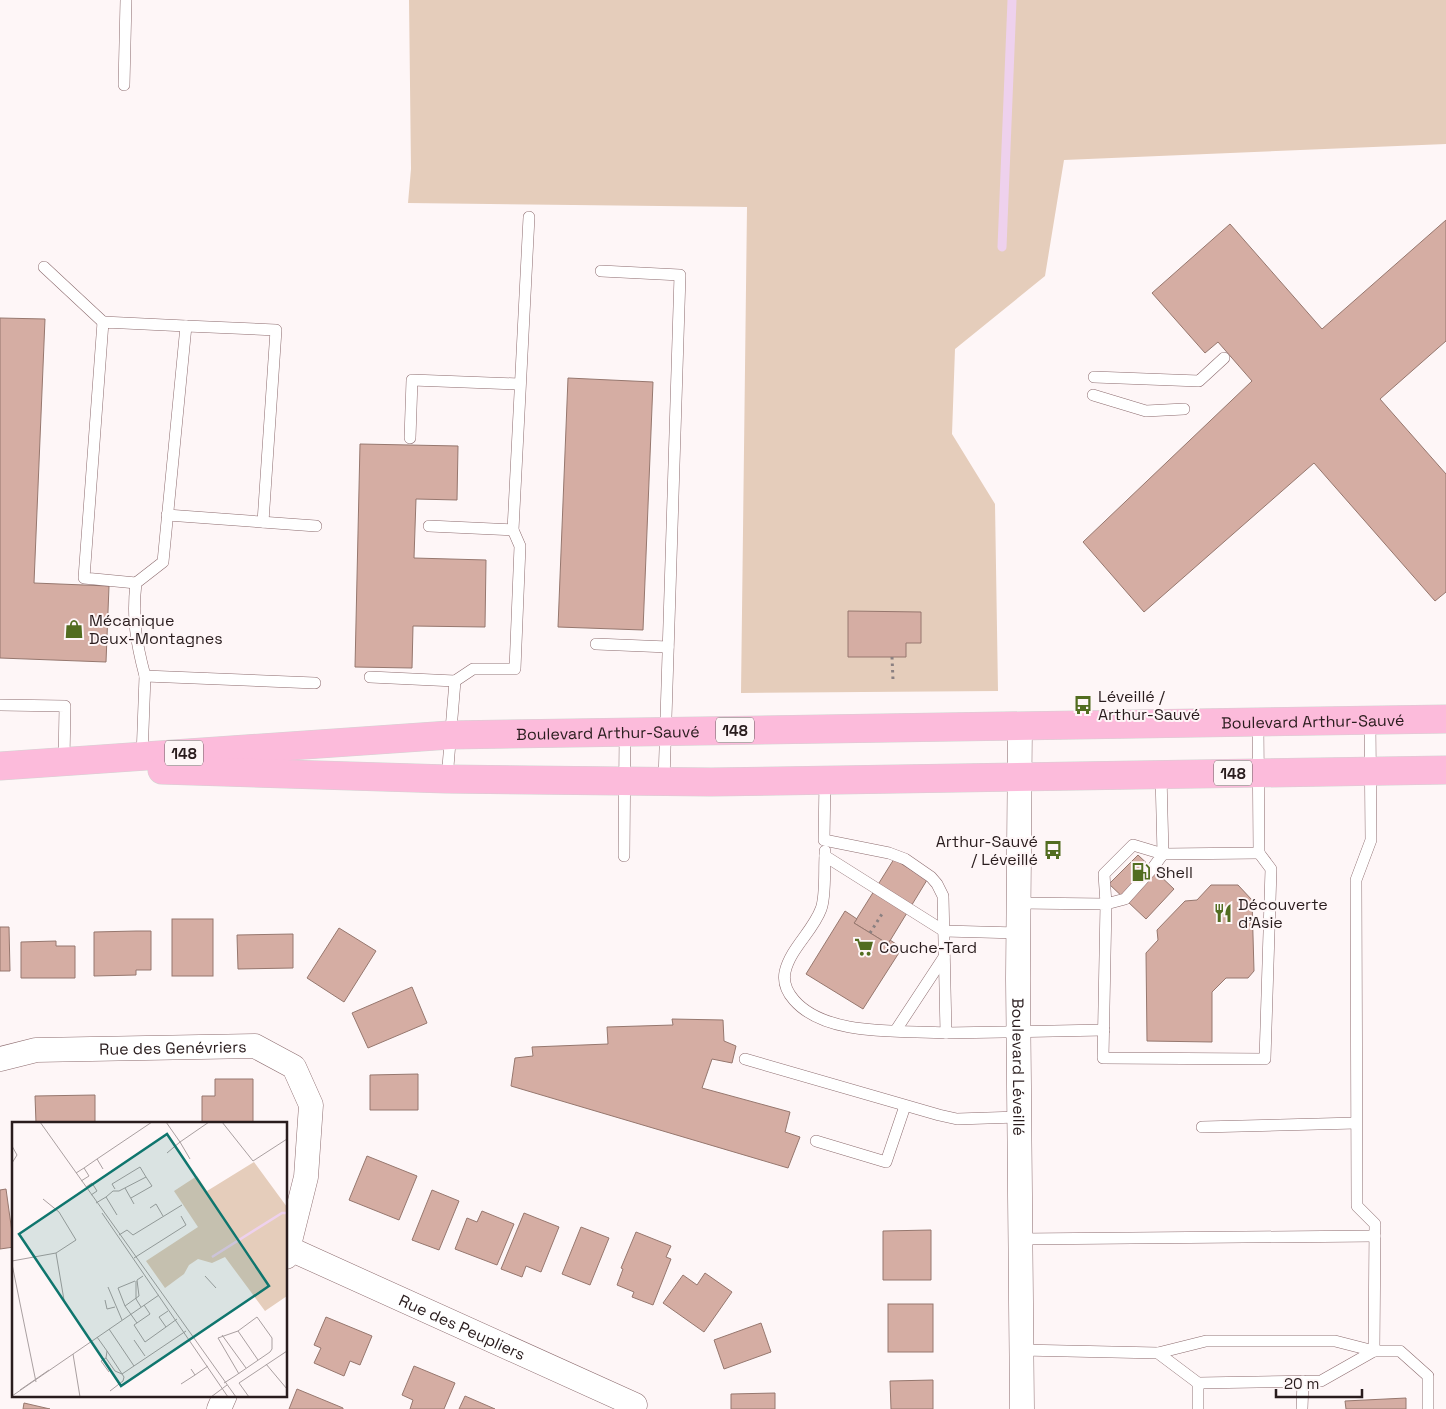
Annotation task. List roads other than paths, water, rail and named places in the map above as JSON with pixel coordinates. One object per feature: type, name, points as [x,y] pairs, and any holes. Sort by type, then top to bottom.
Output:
[{"type":"main road","name":"Boulevard Arthur-Sauvé","points":[[5,766],[142,763],[450,735],[1446,719]]},
{"type":"main road","name":"Boulevard Arthur-Sauvé","points":[[142,763],[447,779],[625,781],[825,780],[1446,770]]},
{"type":"street","name":"Boulevard Léveillé","points":[[1020,725],[1018,1032],[1022,1409]]},
{"type":"street","name":"Rue des Genévriers","points":[[0,1060],[36,1050],[255,1046],[294,1067],[311,1105],[306,1177],[288,1253]]},
{"type":"street","name":"Rue des Peupliers","points":[[288,1253],[635,1405]]},
{"type":"street","points":[[219,1409],[225,1396]]},
{"type":"lane","points":[[124,85],[126,0]]},
{"type":"lane","points":[[370,677],[455,681],[473,668],[515,669],[520,546],[513,530],[529,217]]},
{"type":"lane","points":[[44,267],[103,322],[276,330],[263,522]]},
{"type":"lane","points":[[600,271],[680,275],[664,781]]},
{"type":"lane","points":[[103,322],[84,578],[136,583],[163,562],[186,326]]},
{"type":"lane","points":[[1094,377],[1199,381],[1224,358]]},
{"type":"lane","points":[[410,438],[412,380],[520,384]]},
{"type":"lane","points":[[1093,395],[1146,411],[1184,409]]},
{"type":"lane","points":[[168,515],[316,526]]},
{"type":"lane","points":[[428,526],[513,530]]},
{"type":"lane","points":[[136,583],[133,605],[135,636],[146,676],[142,763]]},
{"type":"lane","points":[[596,644],[668,647]]},
{"type":"lane","points":[[146,676],[315,683]]},
{"type":"lane","points":[[447,779],[455,681]]},
{"type":"lane","points":[[0,705],[65,706],[64,765]]},
{"type":"lane","points":[[1370,720],[1371,840],[1356,880],[1356,1123],[1357,1206],[1375,1224],[1374,1351]]},
{"type":"lane","points":[[1258,722],[1258,853],[1271,869],[1265,1059],[1103,1058],[1106,904],[1104,874],[1133,845],[1163,854],[1258,853]]},
{"type":"lane","points":[[624,856],[625,732]]},
{"type":"lane","points":[[1019,903],[1106,904],[1125,899],[1163,854],[1161,775]]},
{"type":"lane","points":[[825,780],[825,856],[821,909],[788,965],[785,981],[787,990],[801,1007],[822,1020],[858,1028],[946,1033],[1104,1030]]},
{"type":"lane","points":[[824,840],[889,853],[905,860],[931,877],[943,896],[946,1033]]},
{"type":"lane","points":[[825,856],[944,931],[1018,933]]},
{"type":"lane","points":[[896,1030],[944,957]]},
{"type":"lane","points":[[745,1059],[905,1106],[957,1119],[1019,1117]]},
{"type":"lane","points":[[816,1141],[886,1162],[905,1106]]},
{"type":"lane","points":[[1202,1127],[1356,1123]]},
{"type":"lane","points":[[1020,1239],[1375,1236]]},
{"type":"lane","points":[[1021,1350],[1158,1353],[1206,1341],[1335,1341],[1374,1351],[1400,1351],[1428,1376],[1428,1409]]},
{"type":"lane","points":[[1158,1353],[1198,1383],[1322,1381],[1374,1351]]},
{"type":"lane","points":[[1302,1409],[1303,1381]]},
{"type":"lane","points":[[1198,1383],[1198,1409]]},
{"type":"waterway","points":[[1002,247],[1012,0]]},
{"type":"place","name":"Mécanique Deux-Montagnes","points":[[74,629]]},
{"type":"place","name":"Léveillé / Arthur-Sauvé","points":[[1083,705]]},
{"type":"place","name":"Arthur-Sauvé / Léveillé","points":[[1053,850]]},
{"type":"place","name":"Shell","points":[[1141,872]]},
{"type":"place","name":"Découverte d'Asie","points":[[1223,913]]},
{"type":"place","name":"Couche-Tard","points":[[864,947]]}]
